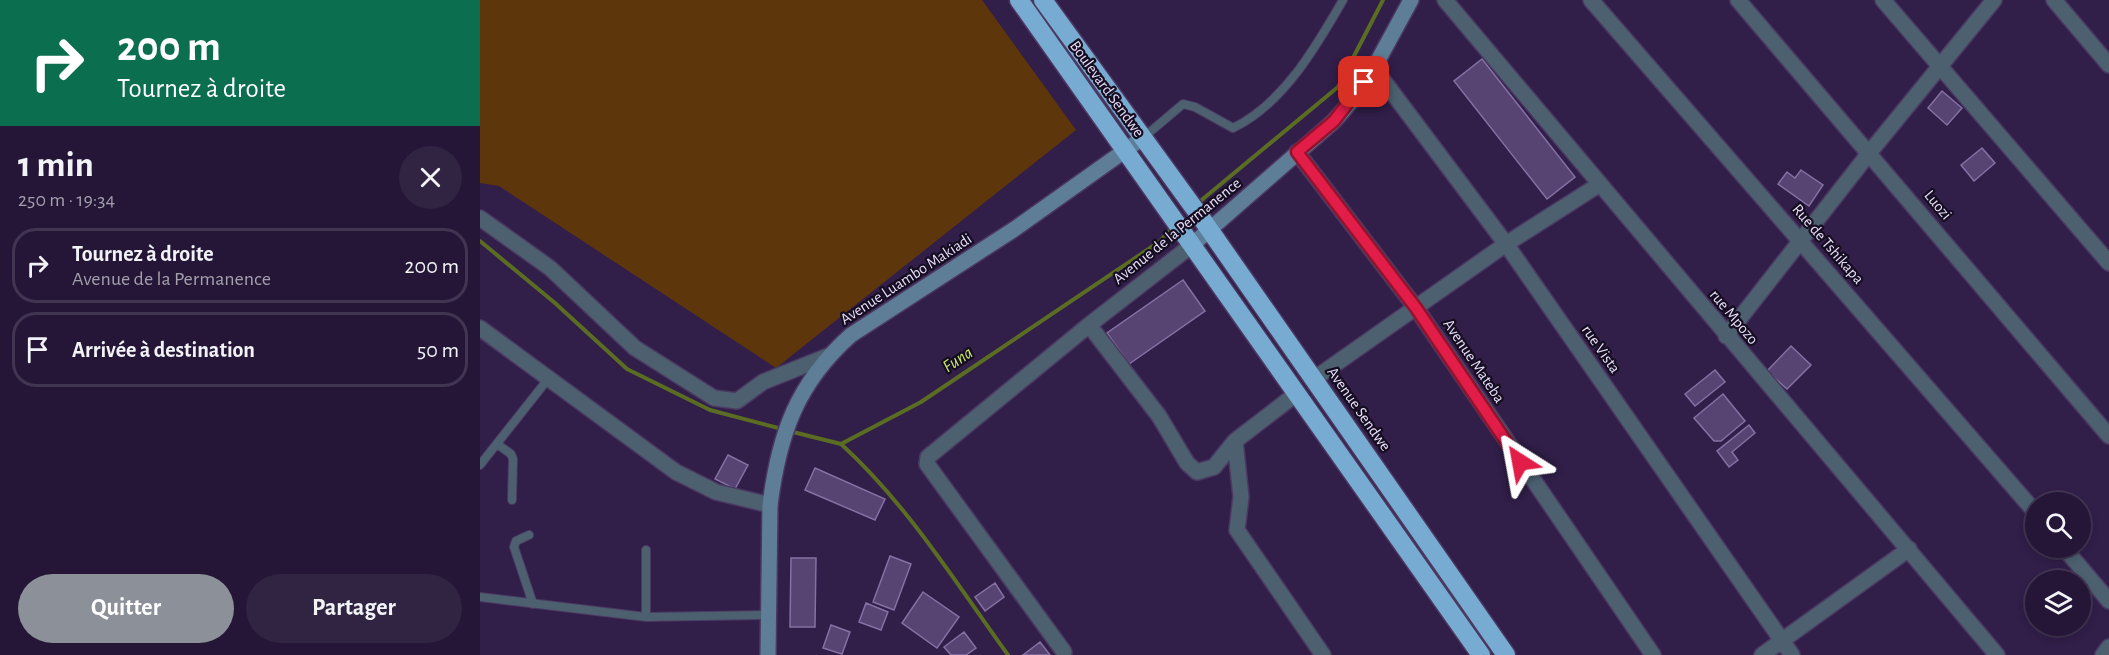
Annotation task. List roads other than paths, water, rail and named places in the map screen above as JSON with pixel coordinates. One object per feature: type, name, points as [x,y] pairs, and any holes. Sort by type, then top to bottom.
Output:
[{"type":"highway","name":"Boulevard Sendwe","points":[[1019,0],[1187,238]]},
{"type":"highway","name":"Boulevard Sendwe","points":[[1043,0],[1178,187]]},
{"type":"highway","name":"Avenue Sendwe","points":[[1178,187],[1506,655]]},
{"type":"highway","points":[[1187,238],[1481,655]]},
{"type":"main road","name":"Avenue de la Permanence","points":[[1187,238],[1334,121],[1355,97],[1374,68],[1411,0]]},
{"type":"main road","name":"Avenue Luambo Makiadi","points":[[768,655],[770,505],[781,445],[810,378],[828,356],[851,334],[1016,228],[1144,137]]},
{"type":"street","name":"rue Mpozo","points":[[1445,0],[1997,655]]},
{"type":"street","name":"Rue de Tshikapa","points":[[1591,0],[2025,500]]},
{"type":"street","name":"Luozi","points":[[1738,0],[1870,152],[2109,436]]},
{"type":"street","points":[[1883,0],[2109,263]]},
{"type":"street","points":[[1726,336],[1870,152],[1994,0]]},
{"type":"street","points":[[2054,0],[2109,65]]},
{"type":"street","name":"rue Vista","points":[[1374,68],[1506,244],[1792,655]]},
{"type":"street","name":"Avenue Mateba","points":[[1297,152],[1416,308],[1653,655]]},
{"type":"street","points":[[1314,379],[1506,244],[1600,184]]},
{"type":"street","points":[[480,218],[550,268],[635,348],[714,398],[737,401],[763,382],[828,356]]},
{"type":"street","name":"Avenue de la Permanence","points":[[1064,652],[927,464],[928,457],[1089,325],[1187,238]]},
{"type":"street","points":[[1089,325],[1159,416],[1187,463],[1197,472],[1205,472],[1214,467],[1235,441],[1296,394]]},
{"type":"street","points":[[481,331],[693,482],[716,492],[770,505]]},
{"type":"street","points":[[1235,441],[1241,497],[1237,530],[1323,655]]},
{"type":"street","points":[[1762,655],[1909,549]]},
{"type":"street","points":[[2072,558],[2109,601]]},
{"type":"street","points":[[2103,655],[2109,647]]},
{"type":"lane","points":[[1144,137],[1183,104],[1195,107],[1233,128],[1251,119],[1295,75],[1343,0]]},
{"type":"lane","points":[[480,465],[548,379]]},
{"type":"lane","points":[[497,444],[511,454],[513,459],[512,500]]},
{"type":"lane","points":[[529,535],[516,541],[514,547],[533,604]]},
{"type":"lane","points":[[646,550],[646,617]]},
{"type":"lane","points":[[480,597],[646,617],[768,615]]},
{"type":"waterway","name":"Funa","points":[[1198,203],[1338,87],[1383,0]]},
{"type":"waterway","name":"Funa","points":[[789,431],[841,444],[921,402],[1159,242],[1173,227]]},
{"type":"waterway","name":"Funa","points":[[480,241],[555,303],[627,369],[710,410],[782,429]]},
{"type":"waterway","points":[[841,444],[888,492],[909,518],[1008,655]]}]
